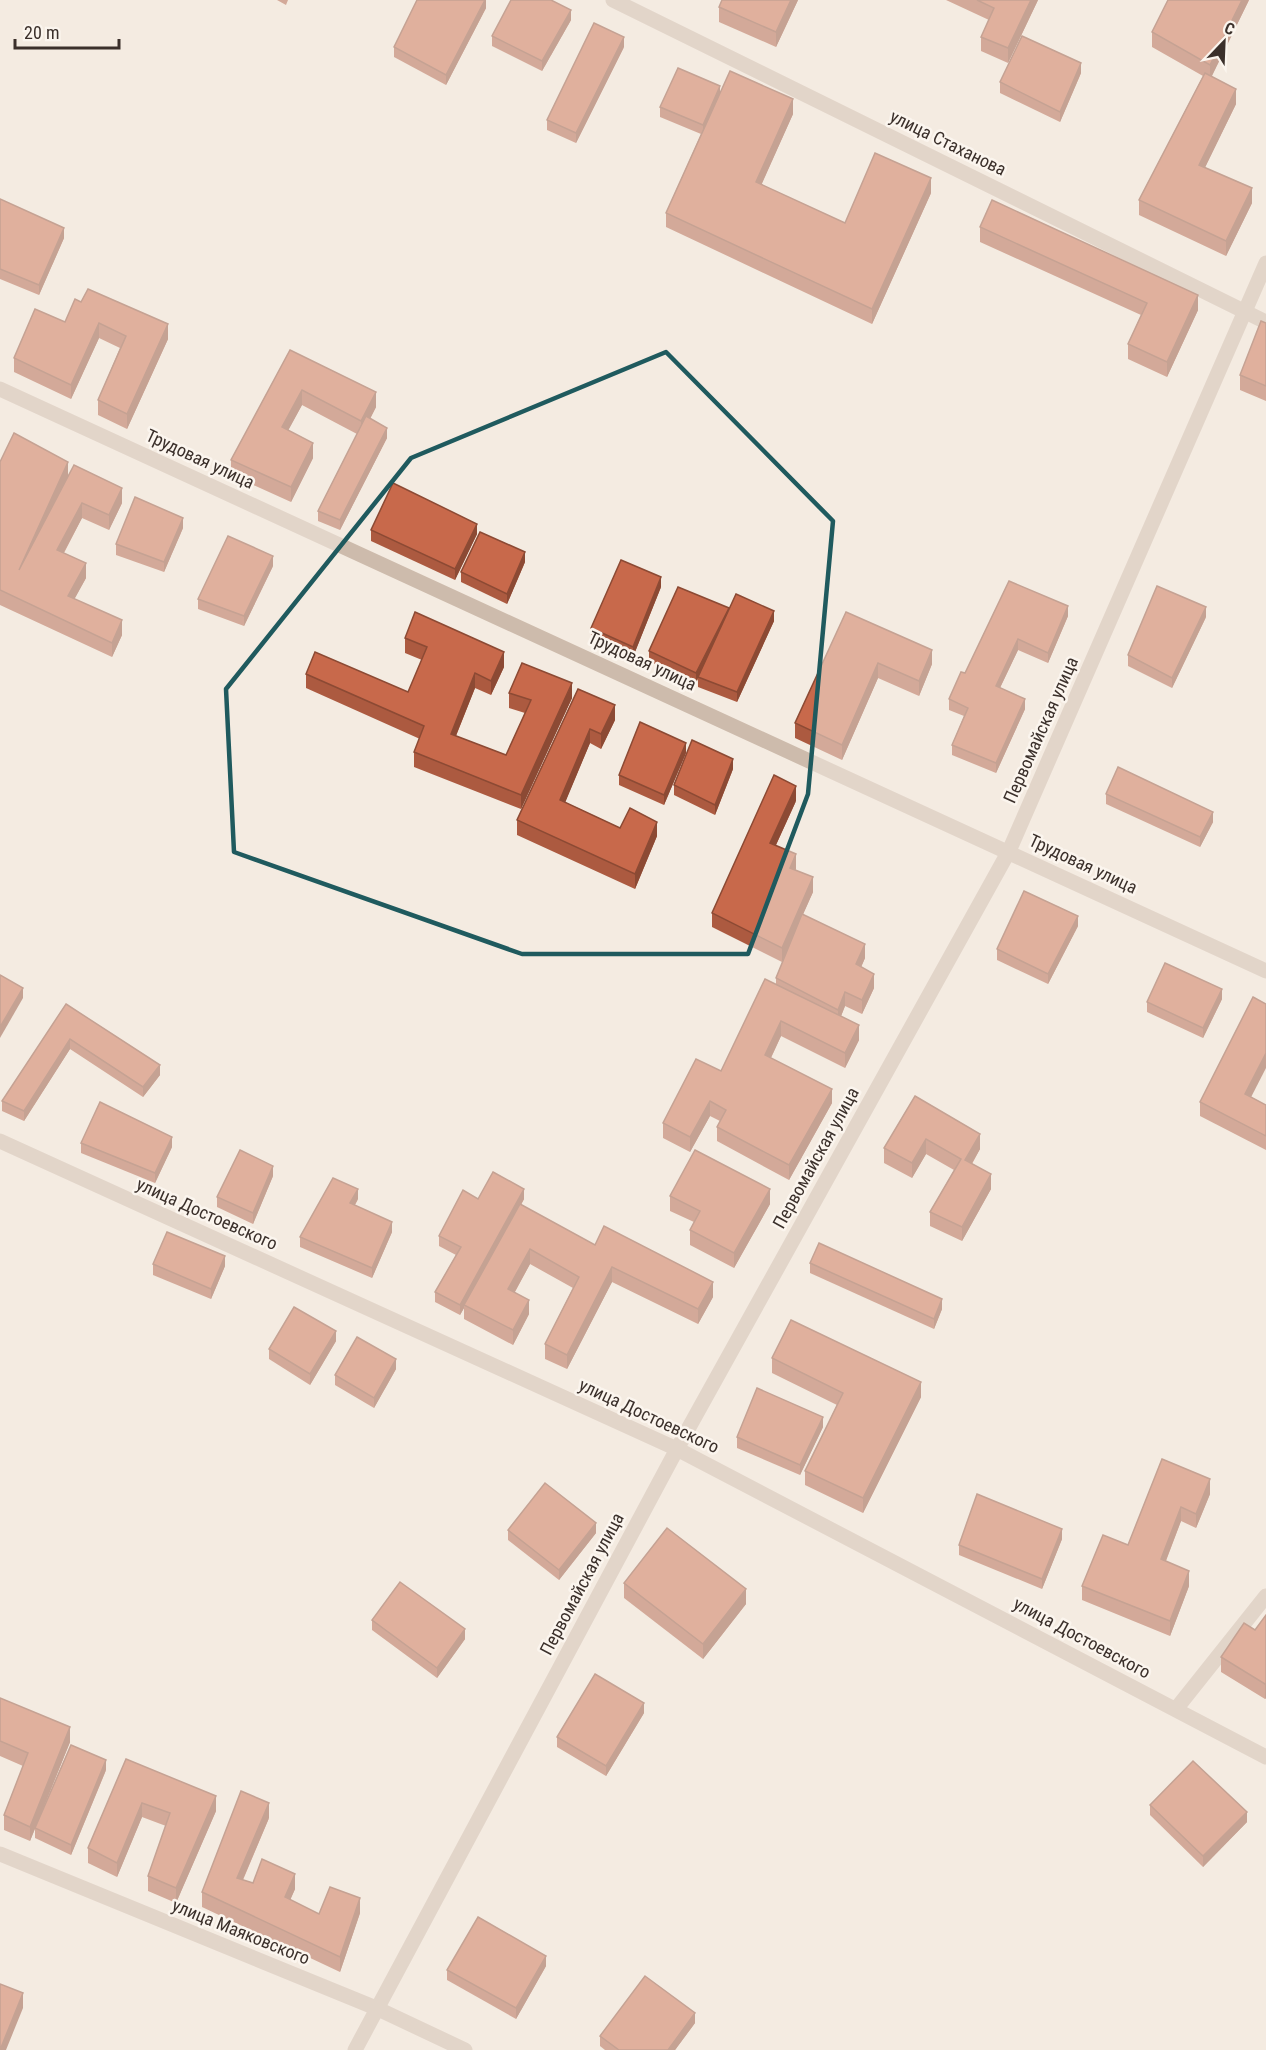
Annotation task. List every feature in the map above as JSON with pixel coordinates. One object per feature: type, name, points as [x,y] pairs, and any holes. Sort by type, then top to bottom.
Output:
[{"type":"street","name":"улица Стаханова","points":[[613,0],[1266,322]]},
{"type":"street","name":"Первомайская улица","points":[[355,2050],[677,1449],[1009,851],[1266,263]]},
{"type":"street","name":"Трудовая улица","points":[[0,389],[1266,971]]},
{"type":"street","name":"улица Достоевского","points":[[0,1141],[677,1449],[1266,1757]]},
{"type":"street","points":[[1176,1709],[1266,1596]]},
{"type":"street","name":"улица Маяковского","points":[[0,1854],[376,2008],[465,2050]]},
{"type":"highlighted area","points":[[666,352],[833,521],[808,794],[748,954],[522,954],[234,852],[226,689],[411,458]]},
{"type":"building","points":[[417,0],[485,0],[446,75],[394,47]]},
{"type":"building","points":[[511,0],[551,0],[571,10],[542,61],[492,36]]},
{"type":"building","points":[[722,0],[791,0],[776,32],[719,7]]},
{"type":"building","points":[[977,0],[1031,0],[1008,48],[981,37],[994,8]]},
{"type":"building","points":[[1168,0],[1242,0],[1210,65],[1152,32]]},
{"type":"building","points":[[594,23],[624,37],[576,133],[547,120]]},
{"type":"building","points":[[1022,36],[1081,63],[1060,112],[1000,82]]},
{"type":"building","points":[[678,68],[720,86],[703,125],[660,107]]},
{"type":"building","points":[[730,71],[793,99],[756,182],[845,223],[875,153],[931,178],[872,309],[666,213]]},
{"type":"building","points":[[1205,73],[1236,89],[1199,165],[1252,188],[1226,241],[1139,200]]},
{"type":"building","points":[[0,199],[64,228],[39,285],[0,269]]},
{"type":"building","points":[[992,200],[1198,295],[1167,362],[1128,344],[1147,303],[980,227]]},
{"type":"building","points":[[88,289],[168,324],[127,414],[98,400],[126,336],[99,323],[71,385],[14,358],[35,309],[65,322],[75,299],[81,302]]},
{"type":"building","points":[[1261,321],[1266,323],[1266,386],[1240,375]]},
{"type":"building","points":[[290,350],[376,392],[361,421],[302,390],[282,427],[313,443],[291,487],[231,460]]},
{"type":"building","points":[[366,416],[387,428],[340,520],[318,511]]},
{"type":"building","points":[[14,433],[68,462],[19,570],[74,465],[122,488],[109,515],[82,503],[57,550],[86,563],[68,596],[122,620],[112,643],[0,590],[0,462]]},
{"type":"building","points":[[393,483],[477,524],[455,569],[371,530]]},
{"type":"building","points":[[135,497],[183,518],[164,562],[116,544]]},
{"type":"building","points":[[480,532],[525,552],[507,594],[461,572]]},
{"type":"building","points":[[228,536],[273,556],[244,616],[198,599]]},
{"type":"building","points":[[621,560],[661,577],[633,647],[591,628]]},
{"type":"building","points":[[1009,581],[1068,606],[1048,653],[1018,639],[996,686],[1025,699],[996,763],[952,745],[968,708],[949,699],[961,672],[965,673]]},
{"type":"building","points":[[1157,586],[1206,607],[1172,678],[1128,655]]},
{"type":"building","points":[[678,587],[729,608],[696,673],[649,651]]},
{"type":"building","points":[[736,594],[774,611],[737,692],[698,677]]},
{"type":"building","points":[[415,612],[504,652],[491,681],[475,673],[451,734],[506,755],[531,700],[509,693],[522,663],[572,683],[521,795],[414,752],[424,726],[306,674],[315,652],[408,692],[427,647],[405,638]]},
{"type":"building","points":[[846,612],[932,650],[919,681],[878,663],[842,745],[795,723]]},
{"type":"building","points":[[578,689],[615,705],[601,734],[590,729],[560,800],[620,828],[630,808],[657,822],[635,874],[517,820]]},
{"type":"building","points":[[640,722],[686,743],[664,795],[619,775]]},
{"type":"building","points":[[692,740],[733,759],[715,805],[674,785]]},
{"type":"building","points":[[1118,767],[1213,812],[1200,837],[1106,794]]},
{"type":"building","points":[[774,775],[796,786],[770,843],[796,854],[790,868],[813,877],[782,948],[712,913]]},
{"type":"building","points":[[1024,891],[1078,916],[1048,974],[997,949]]},
{"type":"building","points":[[802,914],[865,944],[856,964],[874,974],[862,1000],[845,992],[838,1010],[776,978]]},
{"type":"building","points":[[1165,963],[1222,989],[1203,1028],[1147,1002]]},
{"type":"building","points":[[0,975],[23,988],[0,1027]]},
{"type":"building","points":[[765,979],[859,1025],[845,1053],[781,1021],[765,1055],[832,1089],[789,1165],[717,1127],[726,1110],[710,1101],[690,1137],[663,1123],[696,1059],[721,1071]]},
{"type":"building","points":[[1253,997],[1266,1004],[1266,1053],[1245,1094],[1266,1105],[1266,1136],[1200,1102]]},
{"type":"building","points":[[66,1004],[160,1065],[143,1087],[70,1039],[24,1111],[2,1101]]},
{"type":"building","points":[[915,1096],[980,1134],[965,1160],[991,1174],[962,1227],[930,1212],[961,1159],[926,1139],[912,1163],[884,1148]]},
{"type":"building","points":[[100,1102],[172,1137],[155,1173],[81,1143]]},
{"type":"building","points":[[240,1150],[273,1166],[253,1213],[217,1197]]},
{"type":"building","points":[[695,1150],[770,1189],[734,1253],[690,1230],[700,1211],[670,1196]]},
{"type":"building","points":[[493,1172],[524,1189],[460,1305],[435,1292],[461,1247],[439,1236],[463,1190],[478,1199]]},
{"type":"building","points":[[333,1178],[358,1189],[350,1203],[392,1222],[372,1268],[300,1237]]},
{"type":"building","points":[[520,1204],[595,1245],[604,1226],[713,1282],[698,1309],[612,1267],[567,1355],[545,1344],[579,1277],[530,1249],[508,1289],[529,1300],[513,1330],[464,1305]]},
{"type":"building","points":[[167,1232],[225,1256],[211,1289],[153,1264]]},
{"type":"building","points":[[819,1243],[942,1299],[934,1319],[810,1263]]},
{"type":"building","points":[[294,1307],[336,1331],[310,1374],[269,1349]]},
{"type":"building","points":[[791,1320],[921,1382],[863,1498],[805,1471],[843,1393],[772,1358]]},
{"type":"building","points":[[357,1337],[396,1359],[374,1398],[335,1375]]},
{"type":"building","points":[[757,1388],[823,1417],[800,1465],[737,1437]]},
{"type":"building","points":[[1162,1459],[1210,1479],[1196,1514],[1181,1507],[1161,1559],[1189,1571],[1170,1621],[1082,1586],[1103,1535],[1128,1545]]},
{"type":"building","points":[[545,1483],[596,1523],[559,1570],[508,1530]]},
{"type":"building","points":[[977,1494],[1062,1529],[1042,1579],[959,1545]]},
{"type":"building","points":[[667,1528],[746,1589],[703,1644],[624,1583]]},
{"type":"building","points":[[400,1582],[465,1629],[437,1668],[372,1620]]},
{"type":"building","points":[[1266,1615],[1265,1684],[1221,1657],[1244,1623],[1255,1630]]},
{"type":"building","points":[[595,1674],[644,1703],[606,1766],[557,1737]]},
{"type":"building","points":[[0,1698],[70,1727],[30,1827],[4,1815],[28,1753],[0,1741]]},
{"type":"building","points":[[71,1745],[106,1760],[71,1845],[35,1828]]},
{"type":"building","points":[[126,1759],[216,1796],[176,1888],[148,1876],[170,1813],[142,1803],[117,1863],[88,1848]]},
{"type":"building","points":[[1193,1761],[1247,1812],[1203,1856],[1150,1805]]},
{"type":"building","points":[[241,1791],[269,1803],[237,1878],[253,1883],[262,1859],[295,1874],[285,1897],[319,1914],[330,1887],[360,1898],[340,1957],[202,1892]]},
{"type":"building","points":[[478,1917],[546,1956],[516,2008],[447,1970]]},
{"type":"building","points":[[645,1976],[695,2013],[668,2050],[619,2050],[600,2036]]},
{"type":"building","points":[[0,1984],[23,1993],[0,2050]]}]
